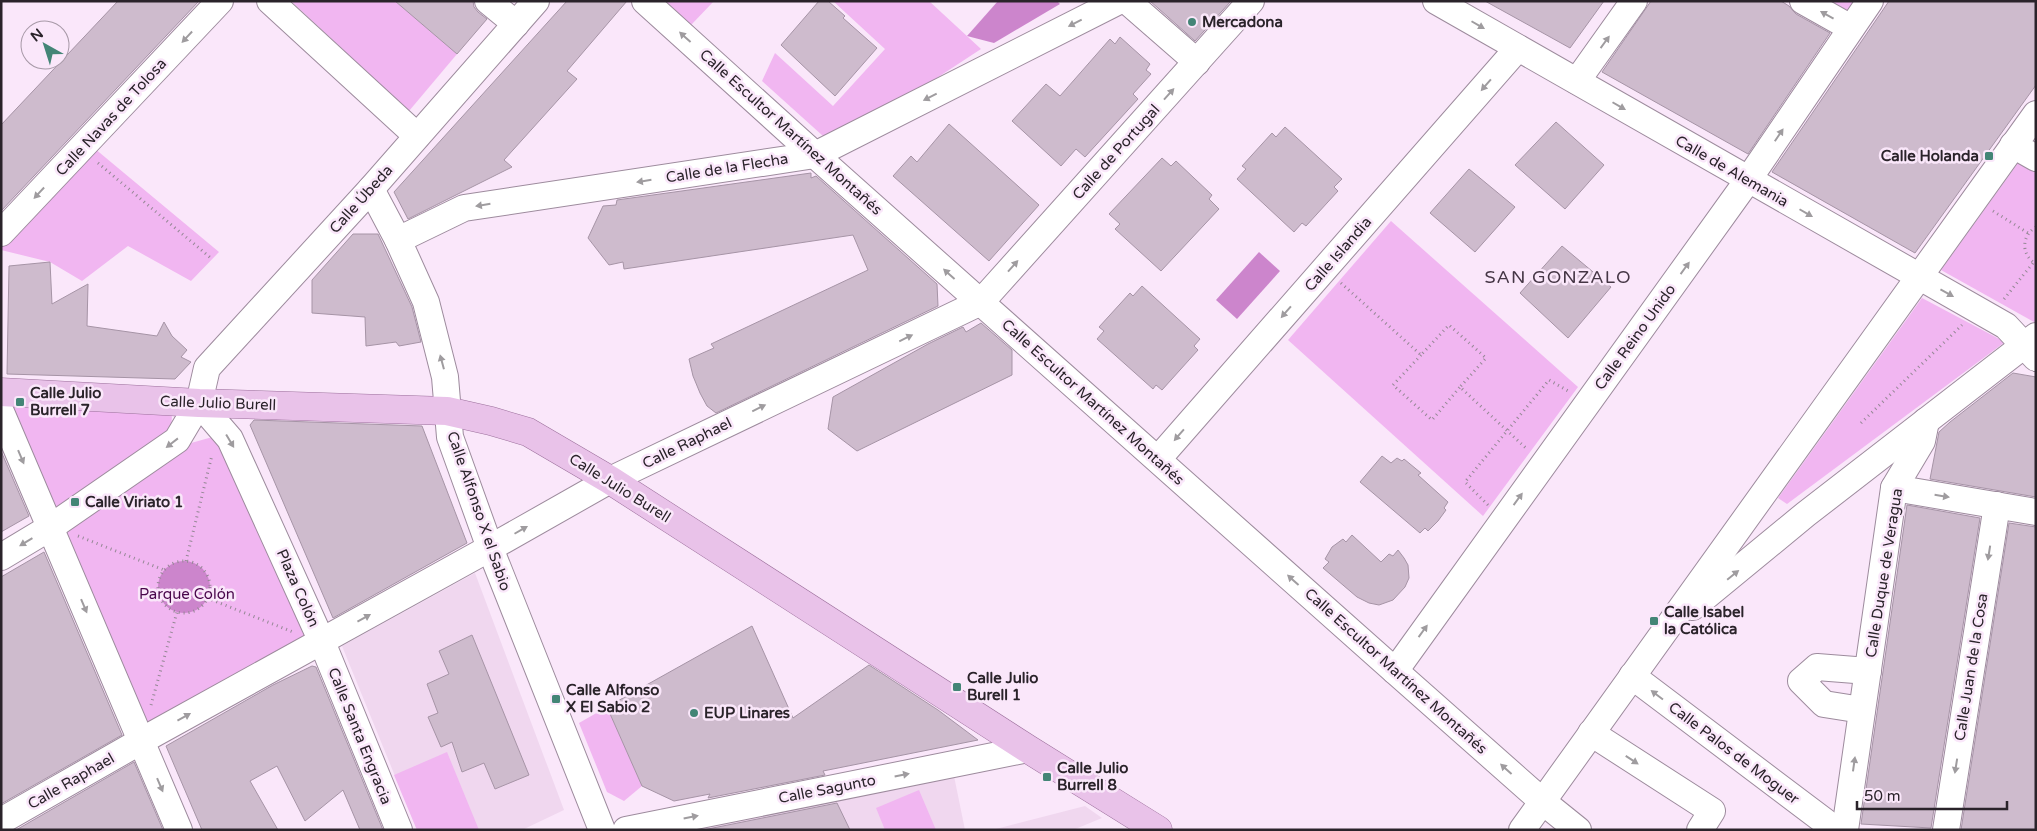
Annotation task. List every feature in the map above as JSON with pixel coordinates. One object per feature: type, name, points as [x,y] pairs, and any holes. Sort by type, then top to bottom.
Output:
[{"type":"main road","name":"Calle Julio Burell","points":[[1,392],[199,404],[447,410],[528,432],[610,480],[1028,749],[1142,827]]},
{"type":"street","name":"Calle Navas de Tolosa","points":[[1,232],[220,1]]},
{"type":"street","points":[[270,1],[417,136]]},
{"type":"street","points":[[488,1],[516,24]]},
{"type":"street","name":"Calle Úbeda","points":[[199,404],[207,368],[371,189],[536,1]]},
{"type":"street","name":"Calle Escultor Martínez Montañés","points":[[645,1],[815,155],[1395,671],[1542,801],[1578,830]]},
{"type":"street","name":"Calle de la Flecha","points":[[398,240],[464,208],[815,155],[1119,1]]},
{"type":"street","points":[[1126,1],[1198,62]]},
{"type":"street","name":"Calle de Portugal","points":[[981,302],[1251,1]]},
{"type":"street","name":"Calle de Alemania","points":[[1436,1],[2006,326],[2031,346]]},
{"type":"street","points":[[1577,81],[1634,1]]},
{"type":"street","points":[[1804,1],[1851,28]]},
{"type":"street","name":"Calle Reino Unido","points":[[1395,671],[1748,180],[1870,1]]},
{"type":"street","name":"Calle Islandia","points":[[1158,459],[1518,48]]},
{"type":"street","points":[[1522,830],[2036,114]]},
{"type":"street","points":[[2014,145],[2036,158]]},
{"type":"street","name":"Calle Alfonso X el Sabio","points":[[371,189],[398,240],[426,302],[446,377],[450,437],[490,548],[602,830]]},
{"type":"street","name":"Calle Raphael","points":[[311,638],[490,548],[610,480],[981,302]]},
{"type":"street","points":[[1668,627],[1806,514],[1926,421],[2031,346]]},
{"type":"street","points":[[1,557],[60,530],[177,440],[199,404]]},
{"type":"street","name":"Plaza Colón","points":[[141,741],[311,638],[230,439],[199,404]]},
{"type":"street","points":[[1,412],[60,530],[141,741],[179,830]]},
{"type":"street","name":"Calle Duque de Veragua","points":[[1845,830],[1894,488],[1922,441],[1926,421]]},
{"type":"street","points":[[1894,488],[2036,512]]},
{"type":"street","name":"Calle Juan de la Cosa","points":[[1946,830],[1997,505]]},
{"type":"street","points":[[1753,509],[1771,522],[1806,514]]},
{"type":"street","name":"Calle Santa Engracia","points":[[311,638],[399,830]]},
{"type":"street","name":"Calle Duque de Veragua","points":[[1862,710],[1824,704],[1801,682],[1817,667],[1868,671]]},
{"type":"street","name":"Calle Palos de Moguer","points":[[1632,676],[1836,830]]},
{"type":"street","points":[[1591,733],[1712,812],[1700,830]]},
{"type":"street","name":"Calle Raphael","points":[[1,821],[141,741]]},
{"type":"street","name":"Calle Sagunto","points":[[626,830],[1028,749]]},
{"type":"path","points":[[96,161],[212,259]]},
{"type":"path","points":[[1986,207],[2028,234]]},
{"type":"path","points":[[2000,304],[2034,264],[2028,259],[2024,246],[2028,234],[2036,227]]},
{"type":"path","points":[[1339,281],[1421,354]]},
{"type":"path","points":[[1861,423],[1966,321]]},
{"type":"path","points":[[1449,325],[1486,358],[1460,387],[1432,420],[1394,385],[1449,325]]},
{"type":"path","points":[[1490,507],[1465,482],[1549,380],[1573,394]]},
{"type":"path","points":[[1460,387],[1530,452]]},
{"type":"path","points":[[186,561],[214,446]]},
{"type":"path","points":[[60,530],[164,570]]},
{"type":"path","points":[[186,561],[201,567],[209,581],[208,598],[195,610],[186,613],[169,609],[158,595],[159,577],[164,570],[178,562],[186,561]]},
{"type":"path","points":[[208,598],[311,638]]},
{"type":"path","points":[[150,708],[177,612]]},
{"type":"shaded area","points":[[998,1],[1057,1],[1060,4],[994,43],[967,36]]},
{"type":"shaded area","points":[[1259,252],[1280,271],[1237,319],[1216,300]]},
{"type":"shaded area","points":[[184,561],[198,565],[206,573],[210,587],[206,601],[198,609],[184,613],[170,609],[162,601],[158,587],[162,573],[170,565]]},
{"type":"shaded area","points":[[475,573],[564,810],[522,830],[417,830],[342,646]]},
{"type":"shaded area","points":[[954,776],[965,830],[667,830]]},
{"type":"shaded area","points":[[1085,806],[1102,818],[1073,830],[992,830]]},
{"type":"green space","points":[[291,1],[395,1],[457,54],[409,111]]},
{"type":"green space","points":[[665,1],[714,1],[691,25]]},
{"type":"green space","points":[[833,1],[929,1],[981,49],[926,85],[823,136],[762,81],[775,53],[833,106],[885,49]]},
{"type":"green space","points":[[1830,1],[1855,1],[1849,11]]},
{"type":"green space","points":[[94,148],[219,252],[191,281],[128,246],[82,281],[50,262],[1,250],[1,245]]},
{"type":"green space","points":[[2018,163],[2036,173],[2036,321],[2034,322],[1941,270]]},
{"type":"green space","points":[[1391,221],[1578,387],[1483,516],[1288,340]]},
{"type":"green space","points":[[1922,298],[2005,342],[1787,504],[1778,498]]},
{"type":"green space","points":[[12,407],[172,414],[171,433],[54,512]]},
{"type":"green space","name":"Parque Colón","points":[[216,436],[309,639],[145,727],[60,529],[184,445]]},
{"type":"green space","points":[[607,707],[642,786],[624,801],[607,792],[579,723]]},
{"type":"green space","points":[[447,752],[479,830],[417,830],[394,775]]},
{"type":"green space","points":[[919,790],[936,830],[885,830],[876,808]]},
{"type":"building","points":[[118,1],[199,1],[1,211],[1,125],[53,70],[70,70],[70,52]]},
{"type":"building","points":[[395,1],[473,1],[474,7],[487,19],[457,54]]},
{"type":"building","points":[[567,1],[627,1],[567,71],[577,79],[504,160],[512,167],[408,219],[394,192]]},
{"type":"building","points":[[819,1],[828,1],[845,16],[843,18],[877,48],[835,96],[781,45]]},
{"type":"building","name":"Mercadona","points":[[1150,1],[1231,1],[1195,41]]},
{"type":"building","points":[[1485,1],[1604,1],[1570,48]]},
{"type":"building","points":[[1651,1],[1781,1],[1796,14],[1830,33],[1748,154],[1602,72]]},
{"type":"building","points":[[1889,1],[2036,1],[2036,85],[1915,253],[1772,172]]},
{"type":"building","points":[[1120,37],[1150,64],[1146,70],[1151,74],[1133,94],[1138,99],[1085,157],[1076,149],[1061,166],[1012,121],[1046,84],[1060,96],[1110,39],[1115,44]]},
{"type":"building","points":[[1556,122],[1604,165],[1565,209],[1515,165]]},
{"type":"building","points":[[949,124],[1039,205],[989,261],[893,176],[911,156],[917,162]]},
{"type":"building","points":[[1285,127],[1342,179],[1334,187],[1338,191],[1306,226],[1302,223],[1294,232],[1237,179],[1246,169],[1242,166],[1272,133],[1276,137]]},
{"type":"building","points":[[1162,158],[1171,166],[1176,161],[1212,195],[1209,199],[1219,209],[1161,271],[1115,229],[1120,224],[1109,214]]},
{"type":"building","points":[[1469,169],[1515,207],[1475,252],[1430,213]]},
{"type":"building","points":[[811,173],[811,178],[816,176],[937,284],[938,306],[716,413],[707,406],[700,393],[689,359],[714,348],[711,344],[868,270],[853,235],[624,269],[623,262],[609,265],[588,238],[603,206],[616,205],[617,200]]},
{"type":"building","points":[[353,234],[378,234],[412,307],[421,342],[399,346],[396,342],[366,346],[365,317],[312,313],[312,280]]},
{"type":"building","points":[[1562,246],[1611,287],[1568,338],[1520,293]]},
{"type":"building","points":[[50,262],[52,304],[88,284],[87,326],[157,336],[164,322],[172,336],[187,350],[181,357],[191,362],[175,379],[7,374],[9,266]]},
{"type":"building","points":[[1142,286],[1200,339],[1194,346],[1198,350],[1162,390],[1156,385],[1153,389],[1097,339],[1104,331],[1099,327],[1130,293],[1133,296]]},
{"type":"building","points":[[981,323],[1012,350],[1012,375],[857,451],[828,429],[833,397],[928,344],[963,327],[966,332]]},
{"type":"building","points":[[2013,373],[2036,377],[2036,497],[1930,479],[1939,432]]},
{"type":"building","points":[[254,420],[422,426],[467,543],[333,618],[250,425]]},
{"type":"building","points":[[1,451],[29,516],[1,532]]},
{"type":"building","points":[[1382,456],[1391,463],[1397,458],[1402,461],[1404,459],[1421,473],[1418,475],[1448,502],[1444,508],[1446,510],[1428,531],[1425,528],[1420,533],[1360,482]]},
{"type":"building","points":[[1907,505],[1980,518],[1931,828],[1861,824]]},
{"type":"building","points":[[2009,523],[2036,527],[2036,830],[1961,830]]},
{"type":"building","points":[[1352,535],[1381,562],[1389,554],[1393,556],[1398,550],[1404,558],[1408,565],[1409,578],[1405,587],[1393,600],[1379,605],[1369,603],[1357,597],[1323,568],[1329,562],[1325,559],[1332,547],[1343,539],[1346,542]]},
{"type":"building","points":[[44,552],[122,735],[1,804],[1,577]]},
{"type":"building","name":"EUP Linares","points":[[752,626],[793,718],[869,665],[938,710],[978,740],[823,771],[825,775],[708,798],[710,794],[674,801],[642,786],[607,707]]},
{"type":"building","points":[[472,635],[529,775],[495,789],[484,763],[462,772],[452,742],[441,747],[428,717],[438,713],[427,684],[449,674],[439,651]]},
{"type":"building","points":[[312,666],[316,667],[383,830],[360,830],[343,790],[305,821],[277,766],[250,781],[278,830],[202,830],[166,746],[273,685]]},
{"type":"building","points":[[134,762],[163,830],[16,830]]},
{"type":"building","points":[[837,803],[850,830],[703,830]]},
{"type":"place","name":"Mercadona","points":[[1192,22]]},
{"type":"place","name":"Calle Holanda","points":[[1989,156]]},
{"type":"place","name":"Calle Julio Burrell 7","points":[[20,402]]},
{"type":"place","name":"Calle Viriato 1","points":[[75,502]]},
{"type":"place","name":"Calle Isabel la Católica","points":[[1654,621]]},
{"type":"place","name":"Calle Julio Burell 1","points":[[957,687]]},
{"type":"place","name":"Calle Alfonso X El Sabio 2","points":[[556,699]]},
{"type":"place","name":"EUP Linares","points":[[694,713]]},
{"type":"place","name":"Calle Julio Burrell 8","points":[[1047,777]]},
{"type":"district","name":"SAN GONZALO","points":[[1558,277]]}]
